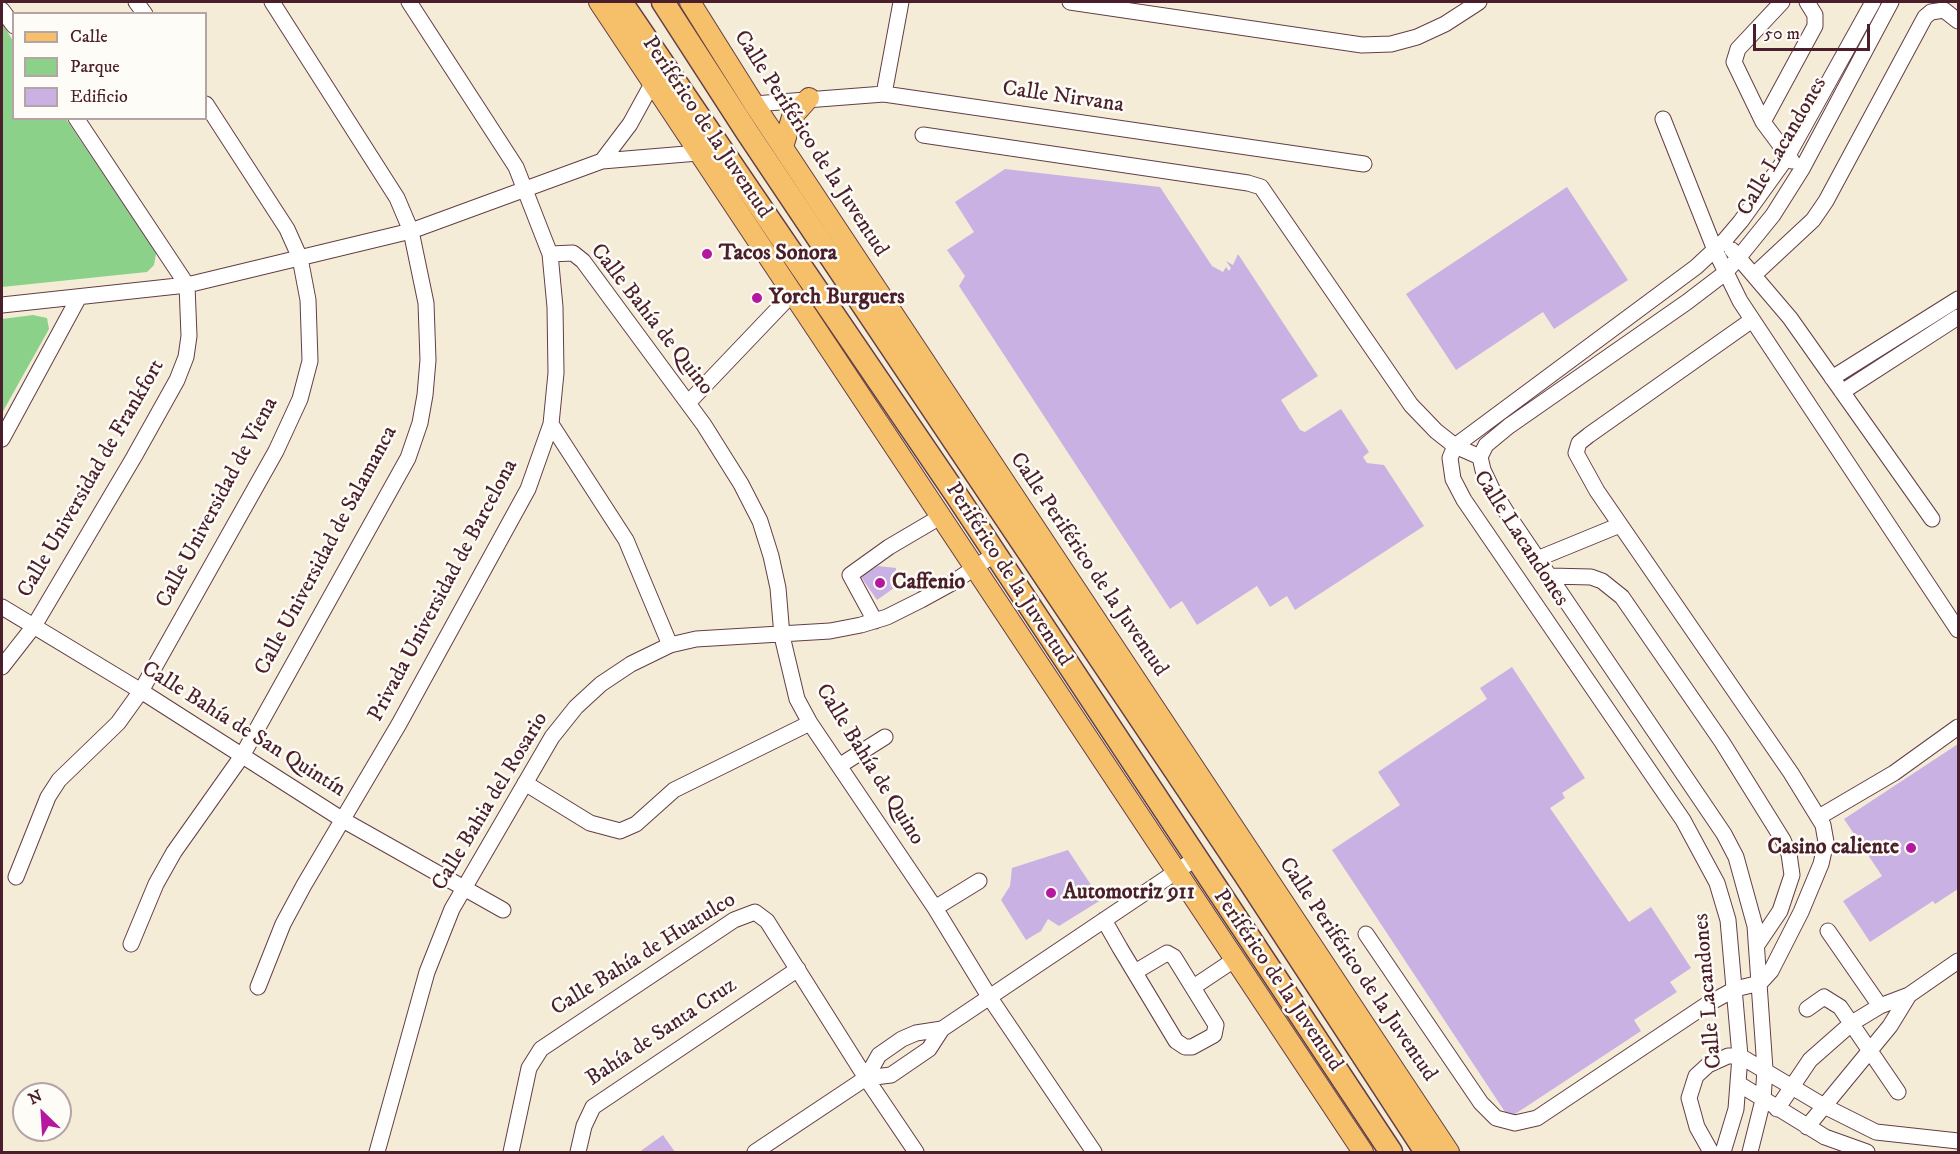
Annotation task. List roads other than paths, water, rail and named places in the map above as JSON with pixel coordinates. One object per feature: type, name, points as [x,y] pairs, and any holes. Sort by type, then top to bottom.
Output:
[{"type":"highway","name":"Periférico de la Juventud","points":[[621,2],[661,77],[707,148],[995,554],[1195,860],[1391,1152]]},
{"type":"highway","name":"Periférico de la Juventud","points":[[663,2],[1244,873],[1426,1152]]},
{"type":"highway","points":[[671,2],[691,45]]},
{"type":"main road","points":[[599,2],[661,77]]},
{"type":"main road","name":"Calle Periférico de la Juventud","points":[[690,2],[754,104],[1449,1152]]},
{"type":"main road","points":[[783,147],[792,117],[809,98]]},
{"type":"main road","points":[[707,148],[792,294],[1362,1152]]},
{"type":"street","name":"Calle Universidad de Salamanca","points":[[132,944],[156,884],[185,832],[242,756],[408,458],[420,423],[428,360],[426,303],[411,231],[397,198],[272,2]]},
{"type":"street","name":"Privada Universidad de Barcelona","points":[[258,987],[283,924],[417,693],[528,489],[551,424],[556,362],[555,307],[550,254],[516,167],[409,2]]},
{"type":"street","points":[[884,94],[901,2]]},
{"type":"street","points":[[1070,2],[1362,45],[1391,44],[1417,37],[1445,24],[1479,2]]},
{"type":"street","points":[[1782,2],[1735,56],[1735,69],[1763,122],[1787,157],[1802,169]]},
{"type":"street","points":[[1763,122],[1815,26],[1815,15],[1807,2]]},
{"type":"street","name":"Calle Lacandones","points":[[1723,1152],[1732,1125],[1739,1084],[1740,1056],[1728,920],[1708,864],[1683,820],[1489,540],[1453,479],[1450,458],[1455,446],[1689,273],[1719,245],[1741,221],[1787,157],[1873,2]]},
{"type":"street","name":"Calle Lacandones","points":[[1750,1152],[1762,1100],[1765,1069],[1760,983],[1750,902],[1728,842],[1537,559],[1492,489],[1480,457],[1481,451],[1494,437],[1538,404],[1688,302],[1725,273],[1739,258],[1773,215],[1802,169],[1891,2]]},
{"type":"street","points":[[2,10],[12,24]]},
{"type":"street","points":[[1755,274],[1813,220],[1826,201],[1918,25],[1931,12],[1937,10],[1944,10],[1959,21]]},
{"type":"street","points":[[602,161],[661,77]]},
{"type":"street","name":"Calle Nirvana","points":[[754,104],[884,94],[1364,164]]},
{"type":"street","name":"Calle Universidad de Viena","points":[[16,877],[48,797],[59,780],[118,723],[141,691],[276,451],[300,399],[310,361],[311,334],[308,300],[300,258],[286,229],[207,106]]},
{"type":"street","points":[[1663,119],[1719,245],[1725,273],[1752,320],[1959,630]]},
{"type":"street","points":[[77,120],[187,285]]},
{"type":"street","points":[[922,135],[1236,181],[1261,187],[1411,405],[1436,431],[1455,446],[1480,457]]},
{"type":"street","points":[[2,305],[187,285],[411,231],[602,161],[707,148]]},
{"type":"street","points":[[1719,245],[1739,258],[1755,274],[1790,318],[1932,519]]},
{"type":"street","name":"Calle Bahía de Quino","points":[[550,254],[566,251],[579,257],[688,403],[741,484],[760,521],[778,588],[782,636],[797,699],[810,723],[935,908],[990,998],[1094,1152]]},
{"type":"street","name":"Calle Universidad de Frankfort","points":[[2,666],[34,626],[177,380],[186,357],[189,336],[187,285]]},
{"type":"street","points":[[688,403],[792,294]]},
{"type":"street","points":[[2,439],[79,297]]},
{"type":"street","points":[[1832,378],[1959,299]]},
{"type":"street","points":[[1842,392],[1959,317]]},
{"type":"street","points":[[1366,934],[1481,1103],[1496,1118],[1515,1124],[1537,1118],[1735,989],[1760,983],[1771,970],[1784,948],[1821,864],[1826,836],[1818,817],[1791,773],[1620,525],[1581,465],[1576,453],[1580,443],[1752,320]]},
{"type":"street","points":[[551,424],[626,540],[670,645]]},
{"type":"street","points":[[875,621],[850,575],[889,547],[940,517]]},
{"type":"street","points":[[1537,559],[1620,525]]},
{"type":"street","name":"Calle Bahia del Rosario","points":[[377,1152],[428,972],[462,889],[552,737],[576,706],[601,684],[631,664],[670,645],[705,638],[782,636],[830,631],[875,621],[921,600],[995,554]]},
{"type":"street","points":[[1550,576],[1591,577],[1602,581],[1622,597],[1722,742],[1773,822],[1789,854],[1792,875],[1780,910],[1757,945]]},
{"type":"street","points":[[1542,614],[1565,599]]},
{"type":"street","name":"Calle Bahía de San Quintín","points":[[2,607],[141,691],[343,820],[503,910]]},
{"type":"street","points":[[1589,682],[1610,665]]},
{"type":"street","points":[[525,783],[590,823],[620,831],[636,824],[674,790],[810,723]]},
{"type":"street","points":[[1818,817],[1894,773],[1959,727]]},
{"type":"street","points":[[839,765],[885,737]]},
{"type":"street","points":[[760,1151],[866,1078],[879,1055],[902,1039],[916,1033],[942,1029],[1195,860]]},
{"type":"street","points":[[935,908],[979,881]]},
{"type":"street","name":"Calle Bahía de Huatulco","points":[[511,1152],[529,1068],[541,1049],[734,920],[750,913],[761,916],[798,969],[866,1078],[916,1152]]},
{"type":"street","points":[[1104,920],[1176,1041],[1185,1047],[1202,1043],[1216,1031],[1195,986],[1174,957],[1167,953],[1135,972]]},
{"type":"street","points":[[1828,931],[1880,1006]]},
{"type":"street","points":[[1195,986],[1233,960]]},
{"type":"street","points":[[1777,1109],[1790,1086],[1820,1049],[1852,1023],[1880,1006],[1908,995],[1959,961]]},
{"type":"street","name":"Bahía de Santa Cruz","points":[[578,1152],[584,1126],[593,1107],[798,969]]},
{"type":"street","points":[[1807,1127],[1872,1050],[1908,995]]},
{"type":"street","points":[[1807,1009],[1819,998],[1828,998],[1840,1008],[1872,1050],[1898,1092]]},
{"type":"street","points":[[866,1078],[891,1075],[929,1049],[942,1029]]},
{"type":"street","points":[[1711,1152],[1690,1110],[1691,1085],[1708,1065],[1728,1056],[1740,1056],[1824,1106],[1876,1132],[1959,1141]]},
{"type":"street","points":[[1739,1084],[1847,1150],[1868,1152]]},
{"type":"street","points":[[1847,1150],[1862,1124]]},
{"type":"place","name":"Tacos Sonora","points":[[707,254]]},
{"type":"place","name":"Yorch Burguers","points":[[757,298]]},
{"type":"place","name":"Caffenio","points":[[880,583]]},
{"type":"place","name":"Casino caliente","points":[[1911,848]]},
{"type":"place","name":"Automotriz 911","points":[[1051,893]]}]
